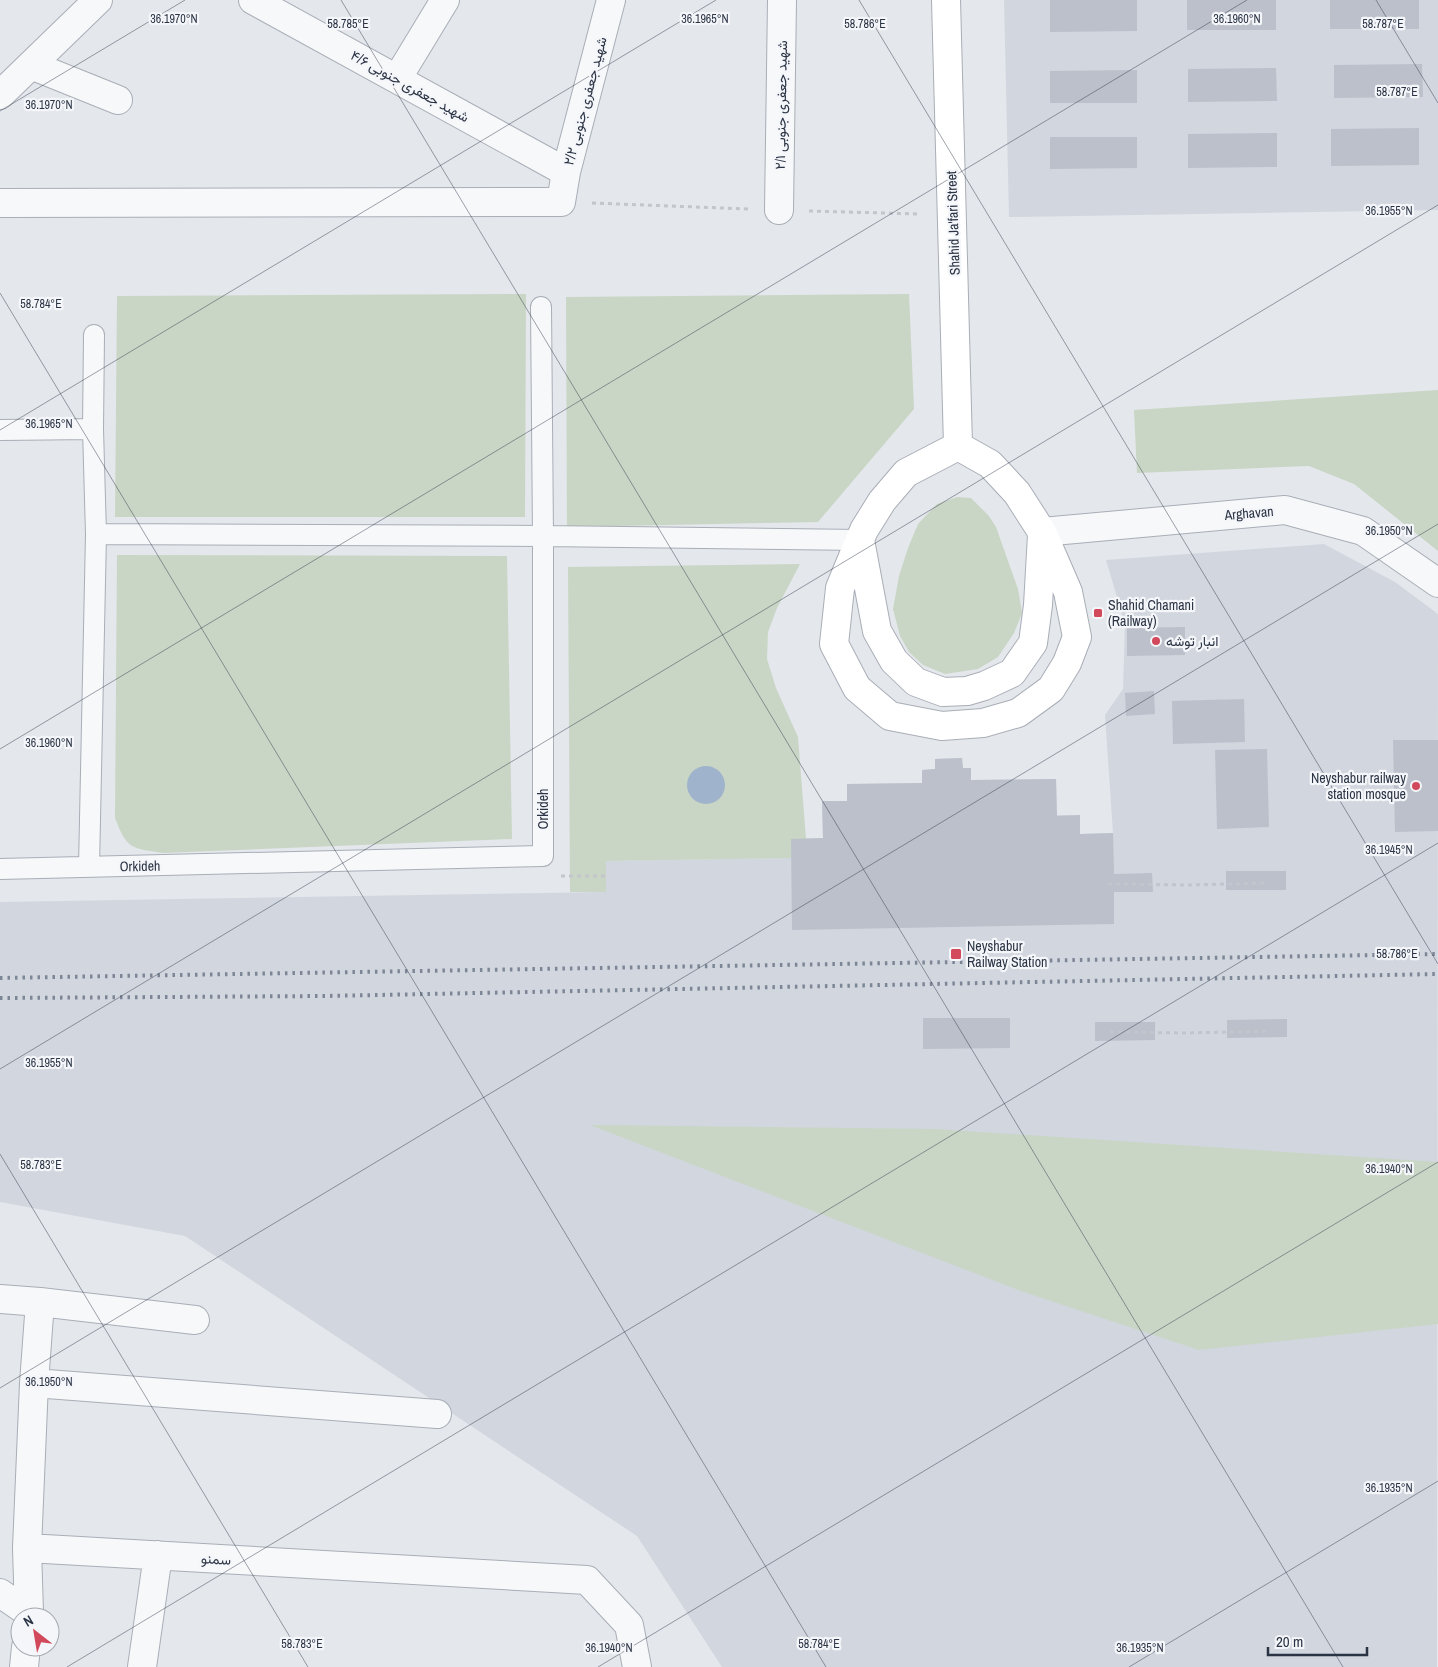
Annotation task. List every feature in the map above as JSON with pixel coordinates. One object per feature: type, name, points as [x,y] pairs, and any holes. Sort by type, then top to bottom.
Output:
[{"type":"main road","name":"Shahid Ja'fari Street","points":[[946,0],[958,446]]},
{"type":"main road","points":[[958,446],[990,464],[1017,493],[1042,532],[1068,592],[1077,636],[1067,663],[1051,689],[1018,713],[983,723],[942,726],[890,716],[857,688],[834,644],[840,588],[860,540],[882,501],[906,473],[958,446]]},
{"type":"main road","points":[[860,540],[877,631],[894,661],[916,682],[943,692],[967,691],[984,686],[1012,673],[1033,644],[1038,605],[1042,532]]},
{"type":"street","points":[[0,95],[98,0]]},
{"type":"street","name":"شهید جعفری جنوبی ۴/۶","points":[[254,0],[566,172]]},
{"type":"street","points":[[397,79],[445,0]]},
{"type":"street","name":"شهید جعفری جنوبی ۲/۲","points":[[0,204],[561,202],[566,172],[611,0]]},
{"type":"street","name":"شهید جعفری جنوبی ۲/۱","points":[[779,210],[782,0]]},
{"type":"street","points":[[31,65],[118,100]]},
{"type":"street","name":"Arghavan","points":[[1042,532],[1285,510],[1363,531],[1438,583]]},
{"type":"street","points":[[0,1299],[195,1320]]},
{"type":"street","points":[[29,1607],[27,1548],[34,1383],[40,1302]]},
{"type":"street","points":[[34,1383],[437,1414]]},
{"type":"street","name":"سمنو","points":[[27,1548],[587,1580],[629,1626],[637,1667]]},
{"type":"street","points":[[142,1667],[158,1556]]},
{"type":"street","points":[[0,1593],[18,1607]]},
{"type":"lane","points":[[541,307],[543,536]]},
{"type":"lane","points":[[89,867],[96,534],[93,429],[94,335]]},
{"type":"lane","points":[[0,430],[93,429]]},
{"type":"lane","points":[[96,534],[543,536],[860,540]]},
{"type":"lane","name":"Orkideh","points":[[0,869],[543,856],[543,536]]},
{"type":"path","points":[[570,876],[606,876]]},
{"type":"path","points":[[1108,884],[1268,883]]},
{"type":"path","points":[[1110,1032],[1270,1031]]},
{"type":"shaded area","points":[[1004,0],[1438,0],[1438,210],[1009,217]]},
{"type":"shaded area","points":[[1324,544],[1395,582],[1438,614],[1437,1667],[722,1667],[637,1536],[185,1236],[0,1202],[0,902],[605,892],[605,861],[791,858],[791,839],[823,838],[822,801],[847,801],[847,784],[922,783],[922,770],[935,769],[935,759],[962,758],[963,768],[971,780],[1056,779],[1057,815],[1080,815],[1080,834],[1113,833],[1105,715],[1123,689],[1125,624],[1106,560]]},
{"type":"green space","points":[[526,294],[525,517],[115,517],[117,296]]},
{"type":"green space","points":[[909,294],[914,409],[818,522],[567,527],[566,297]]},
{"type":"green space","points":[[1438,390],[1438,551],[1354,484],[1309,466],[1137,473],[1134,410]]},
{"type":"green space","points":[[957,497],[971,498],[989,516],[996,527],[1018,589],[1022,613],[1014,633],[998,657],[978,669],[945,674],[923,665],[909,652],[900,636],[893,609],[899,576],[918,524],[937,504]]},
{"type":"green space","points":[[117,555],[507,556],[512,839],[163,853],[132,846],[123,836],[115,818]]},
{"type":"green space","points":[[800,564],[777,608],[768,632],[767,659],[776,688],[798,737],[806,839],[791,839],[791,858],[606,861],[606,892],[570,892],[568,567]]},
{"type":"green space","points":[[590,1125],[936,1129],[1438,1162],[1438,1324],[1199,1350],[1021,1291]]},
{"type":"water","points":[[706,766],[719,772],[725,785],[719,798],[706,804],[693,798],[687,785],[693,772]]},
{"type":"building","points":[[1050,0],[1137,0],[1137,31],[1050,32]]},
{"type":"building","points":[[1187,0],[1276,0],[1276,30],[1187,30]]},
{"type":"building","points":[[1330,0],[1419,0],[1419,29],[1330,29]]},
{"type":"building","points":[[1422,64],[1423,97],[1334,98],[1334,65]]},
{"type":"building","points":[[1276,68],[1277,101],[1188,102],[1188,69]]},
{"type":"building","points":[[1137,70],[1137,103],[1050,103],[1050,71]]},
{"type":"building","points":[[1419,128],[1419,165],[1331,166],[1331,129]]},
{"type":"building","points":[[1277,133],[1277,167],[1188,168],[1188,134]]},
{"type":"building","points":[[1050,137],[1137,137],[1137,168],[1050,169]]},
{"type":"building","name":"انبار توشه","points":[[1185,627],[1185,655],[1127,656],[1127,628]]},
{"type":"building","points":[[1154,691],[1155,714],[1126,716],[1125,693]]},
{"type":"building","points":[[1244,699],[1245,742],[1173,744],[1172,701]]},
{"type":"building","name":"Neyshabur railway station mosque","points":[[1393,740],[1438,740],[1438,831],[1395,832]]},
{"type":"building","points":[[1267,749],[1269,827],[1217,829],[1215,750]]},
{"type":"building","points":[[962,758],[963,768],[971,768],[971,780],[1056,779],[1057,816],[1080,815],[1080,834],[1113,833],[1114,874],[1152,873],[1153,892],[1114,892],[1114,924],[792,930],[791,839],[823,838],[822,801],[847,801],[847,784],[922,783],[922,770],[935,769],[935,759]]},
{"type":"building","points":[[1226,871],[1286,871],[1286,890],[1226,890]]},
{"type":"building","points":[[923,1018],[1010,1018],[1010,1048],[923,1049]]},
{"type":"building","points":[[1287,1019],[1287,1037],[1227,1038],[1227,1020]]},
{"type":"building","points":[[1095,1022],[1155,1022],[1155,1040],[1095,1041]]},
{"type":"railway","points":[[0,978],[1438,954]]},
{"type":"railway","points":[[0,998],[326,996],[1438,974]]},
{"type":"place","name":"Shahid Chamani (Railway)","points":[[1098,613]]},
{"type":"place","name":"انبار توشه","points":[[1156,641]]},
{"type":"place","name":"Neyshabur railway station mosque","points":[[1416,786]]},
{"type":"place","name":"Neyshabur Railway Station","points":[[956,954]]}]
